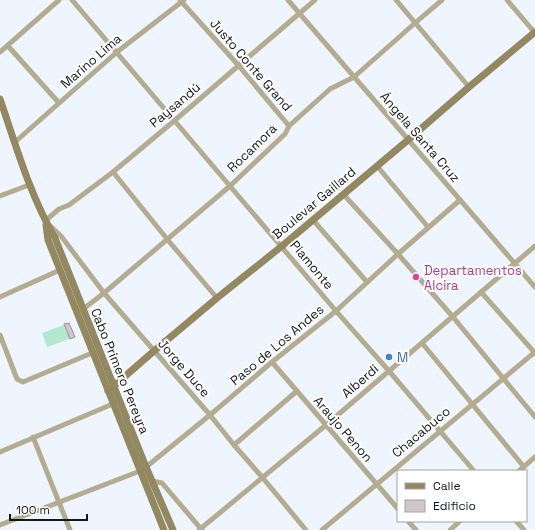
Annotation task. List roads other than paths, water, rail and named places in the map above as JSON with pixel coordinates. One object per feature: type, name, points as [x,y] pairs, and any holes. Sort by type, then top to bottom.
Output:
[{"type":"street","points":[[0,52],[59,0]]},
{"type":"street","name":"Piamonte","points":[[72,0],[473,470]]},
{"type":"street","name":"Ángela Santa Cruz","points":[[288,0],[535,287]]},
{"type":"street","name":"Paysandú","points":[[45,221],[59,209],[69,206],[113,172],[315,0]]},
{"type":"street","points":[[396,0],[469,87]]},
{"type":"street","name":"Rocamora","points":[[80,311],[104,293],[230,186],[285,134],[289,126],[330,89],[354,77],[415,22],[442,0]]},
{"type":"street","points":[[507,0],[535,32]]},
{"type":"street","name":"Marino Lima","points":[[15,142],[117,52],[182,1]]},
{"type":"street","name":"Justo Conte Grand","points":[[182,1],[289,126]]},
{"type":"street","name":"Boulevar Gaillard","points":[[111,388],[217,298],[344,194],[535,32]]},
{"type":"street","points":[[8,46],[59,103]]},
{"type":"street","name":"Cabo Primero Pereyra","points":[[0,99],[29,185],[45,221],[55,238],[80,311],[92,353],[111,388]]},
{"type":"street","points":[[377,166],[428,227]]},
{"type":"street","points":[[113,172],[217,298]]},
{"type":"street","points":[[0,196],[29,185]]},
{"type":"street","points":[[344,194],[453,317],[535,416]]},
{"type":"street","name":"Paso de Los Andes","points":[[0,525],[143,469],[336,311],[428,227],[460,200]]},
{"type":"street","points":[[313,220],[367,282]]},
{"type":"street","name":"Cabo Primero Pereyra","points":[[45,221],[48,240],[60,270],[80,311],[117,402],[143,469],[164,530]]},
{"type":"street","name":"Jorge Duce","points":[[45,221],[61,236],[104,293],[210,415],[306,530]]},
{"type":"street","name":"Alberdi","points":[[200,529],[326,425],[535,246]]},
{"type":"street","points":[[0,297],[60,270]]},
{"type":"street","points":[[481,292],[535,352]]},
{"type":"street","points":[[0,335],[17,379],[23,382],[92,353]]},
{"type":"street","points":[[422,343],[524,467]]},
{"type":"street","name":"Chacabuco","points":[[322,530],[535,352]]},
{"type":"street","name":"Araujo Penon","points":[[272,362],[397,508]]},
{"type":"street","points":[[234,445],[296,391]]},
{"type":"street","points":[[0,452],[117,402]]},
{"type":"street","points":[[34,438],[70,530]]},
{"type":"street","points":[[520,470],[535,458]]},
{"type":"street","name":"Cabo Primero Pereyra","points":[[143,469],[152,481],[173,530]]},
{"type":"street","points":[[152,481],[162,483],[200,529]]},
{"type":"street","points":[[409,522],[416,530]]},
{"type":"street","points":[[450,530],[459,522]]},
{"type":"street","points":[[517,522],[524,530]]},
{"type":"place","name":"Departamentos Alcira","points":[[416,277]]},
{"type":"place","name":"M","points":[[389,357]]}]
